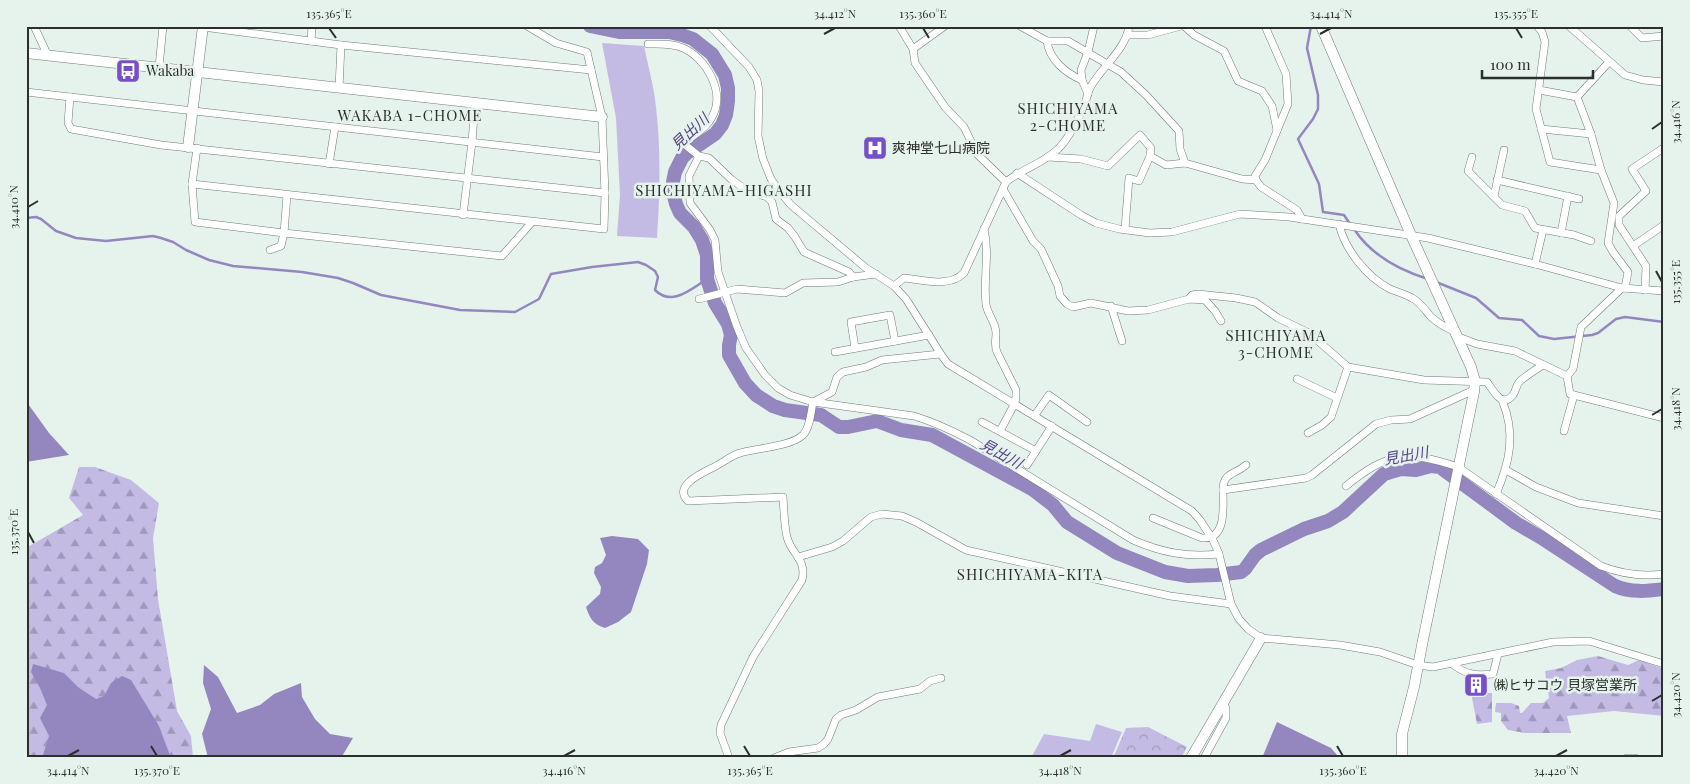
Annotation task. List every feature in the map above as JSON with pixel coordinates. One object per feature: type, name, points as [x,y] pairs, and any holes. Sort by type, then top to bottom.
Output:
[{"type":"street","points":[[34,26],[48,56]]},
{"type":"street","points":[[158,67],[163,26]]},
{"type":"street","points":[[312,26],[312,42]]},
{"type":"street","points":[[192,184],[604,229],[605,193],[602,117],[587,52],[556,43],[527,26]]},
{"type":"street","points":[[710,26],[749,67],[757,80],[759,90],[758,136],[763,159],[771,179],[780,192],[791,204],[866,268],[894,286],[906,299],[948,364],[1192,511],[1211,537],[1219,554],[1231,604],[1238,619],[1261,638],[1340,644],[1380,652],[1433,667],[1553,642],[1589,641],[1664,664]]},
{"type":"street","points":[[900,26],[913,49],[914,62],[945,107],[964,127],[977,154],[1004,186],[1033,241],[1041,249],[1058,286],[1060,296],[1067,304],[1073,306],[1091,303],[1128,311],[1148,310],[1189,299],[1204,300],[1215,311],[1221,321]]},
{"type":"street","points":[[913,49],[945,26]]},
{"type":"street","points":[[1020,26],[1047,41],[1068,41],[1121,72],[1146,95],[1179,131],[1180,149],[1185,163]]},
{"type":"street","points":[[1088,94],[1082,80],[1081,70],[1088,52],[1094,26]]},
{"type":"street","points":[[894,286],[904,278],[946,282],[958,279],[964,274],[1004,186],[1017,173],[1059,149],[1066,140],[1084,105],[1090,88],[1127,35],[1129,26]]},
{"type":"street","points":[[1127,35],[1148,35],[1182,26],[1194,35],[1224,51],[1238,81],[1262,91],[1272,106],[1277,130]]},
{"type":"street","points":[[1265,26],[1286,74],[1288,104],[1265,160],[1255,176],[1261,187],[1297,210],[1302,219]]},
{"type":"street","points":[[1321,26],[1411,235],[1471,367],[1474,385],[1414,687],[1402,734],[1402,758]]},
{"type":"street","points":[[1538,26],[1546,42],[1536,109],[1550,162],[1601,170]]},
{"type":"street","points":[[1569,26],[1625,75],[1642,80],[1664,82]]},
{"type":"street","points":[[1630,26],[1642,38],[1664,36]]},
{"type":"street","points":[[532,222],[502,256],[195,222],[192,184],[193,111],[203,27],[312,42],[591,70]]},
{"type":"street","points":[[1047,41],[1048,50],[1053,58],[1072,76],[1082,80]]},
{"type":"street","points":[[648,44],[670,44],[683,48],[702,61],[712,78],[716,98],[712,118],[684,144],[699,156],[709,158],[732,180],[745,189],[767,197],[772,202],[776,219],[788,228],[804,252],[843,269],[853,277]]},
{"type":"street","points":[[339,88],[341,45]]},
{"type":"street","points":[[26,53],[602,117]]},
{"type":"street","points":[[1577,97],[1609,62]]},
{"type":"street","points":[[1539,90],[1577,97]]},
{"type":"street","points":[[26,92],[603,157]]},
{"type":"street","points":[[70,97],[68,123],[71,129],[160,145],[193,147],[329,164],[605,193]]},
{"type":"street","points":[[1567,376],[1573,369],[1581,327],[1623,288],[1628,272],[1608,243],[1614,203],[1577,97]]},
{"type":"street","points":[[463,215],[475,103]]},
{"type":"street","points":[[329,164],[334,127]]},
{"type":"street","points":[[1541,129],[1591,134]]},
{"type":"street","points":[[1048,157],[1081,159],[1108,166],[1140,135],[1151,148],[1150,156],[1139,181],[1129,178],[1125,229]]},
{"type":"street","points":[[1645,290],[1646,266],[1619,225],[1619,216],[1646,191],[1632,169],[1662,149],[1664,151]]},
{"type":"street","points":[[1494,196],[1504,150]]},
{"type":"street","points":[[699,156],[689,176],[690,203],[704,220],[714,240],[718,272],[746,348],[760,370],[778,388],[790,395],[813,402],[914,416],[930,420],[970,440],[1133,540],[1158,550],[1173,553],[1197,556],[1219,554]]},
{"type":"street","points":[[1150,156],[1166,165],[1185,163],[1242,179],[1256,180]]},
{"type":"street","points":[[1472,157],[1468,171],[1502,205],[1525,211],[1535,228],[1574,235],[1591,241]]},
{"type":"street","points":[[1017,173],[1096,224],[1150,233],[1172,232],[1240,214],[1302,219],[1411,235],[1535,264],[1623,288],[1664,291]]},
{"type":"street","points":[[1497,180],[1579,199]]},
{"type":"street","points":[[770,200],[780,192]]},
{"type":"street","points":[[270,250],[281,246],[287,195]]},
{"type":"street","points":[[1560,233],[1568,196]]},
{"type":"street","points":[[1339,224],[1340,231],[1360,267],[1384,285],[1412,298],[1445,327],[1476,344],[1514,351],[1567,376]]},
{"type":"street","points":[[1633,246],[1664,225]]},
{"type":"street","points":[[984,229],[988,243],[987,312],[996,332],[994,346],[996,352],[1016,390],[1015,403],[1000,431]]},
{"type":"street","points":[[1535,264],[1542,230]]},
{"type":"street","points":[[699,299],[737,289],[784,293],[803,282],[838,282],[853,277],[876,274]]},
{"type":"street","points":[[1189,299],[1192,295],[1198,294],[1255,302],[1278,318],[1309,333],[1348,367],[1424,380],[1474,385]]},
{"type":"street","points":[[1111,306],[1122,341]]},
{"type":"street","points":[[855,348],[851,322],[890,315],[895,341]]},
{"type":"street","points":[[835,352],[929,335]]},
{"type":"street","points":[[813,402],[832,392],[838,377],[843,372],[866,367],[882,360],[940,354]]},
{"type":"street","points":[[1502,400],[1508,400],[1513,395],[1518,382],[1543,365]]},
{"type":"street","points":[[1308,433],[1331,417],[1348,367]]},
{"type":"street","points":[[1567,376],[1570,394],[1664,418]]},
{"type":"street","points":[[1297,379],[1337,398]]},
{"type":"street","points":[[1223,490],[1306,478],[1376,424],[1410,418],[1474,385],[1488,382],[1496,395],[1502,400],[1508,414],[1510,426],[1506,470],[1496,494]]},
{"type":"street","points":[[1034,415],[1049,395],[1087,422]]},
{"type":"street","points":[[1564,431],[1574,395]]},
{"type":"street","points":[[729,758],[720,733],[721,725],[753,656],[802,580],[804,573],[803,565],[786,537],[783,497],[688,501],[684,498],[683,493],[693,477],[739,453],[764,449],[796,440],[803,435],[808,426],[813,402]]},
{"type":"street","points":[[982,422],[1036,451]]},
{"type":"street","points":[[1028,465],[1052,426]]},
{"type":"street","points":[[1346,486],[1365,471],[1388,459],[1421,456],[1458,467],[1601,566],[1634,575],[1664,574]]},
{"type":"street","points":[[1153,518],[1208,539],[1218,532],[1222,526],[1223,483],[1226,477],[1246,464]]},
{"type":"street","points":[[1506,470],[1536,487],[1578,503],[1664,516]]},
{"type":"street","points":[[798,557],[832,547],[843,541],[871,517],[882,514],[902,516],[966,550],[1170,596],[1231,604]]},
{"type":"street","points":[[1191,758],[1261,638]]},
{"type":"street","points":[[1452,663],[1469,674],[1493,674],[1498,654]]},
{"type":"street","points":[[774,758],[789,752],[818,748],[828,739],[836,719],[841,715],[856,710],[878,696],[920,690],[930,681],[941,678]]},
{"type":"street","points":[[1204,758],[1226,718],[1226,708],[1221,704]]},
{"type":"street","points":[[1628,758],[1634,758]]},
{"type":"green space","points":[[602,43],[644,46],[654,91],[658,123],[660,172],[657,238],[617,236],[620,195],[616,118]]},
{"type":"green space","points":[[79,467],[95,467],[131,480],[159,503],[153,538],[158,599],[177,711],[191,736],[193,758],[26,758],[26,548],[83,515],[69,498]]},
{"type":"green space","points":[[1598,656],[1628,665],[1639,660],[1664,669],[1664,716],[1614,711],[1567,716],[1571,733],[1525,733],[1508,730],[1501,721],[1501,713],[1495,712],[1496,703],[1511,703],[1519,706],[1520,713],[1522,713],[1531,703],[1543,703],[1549,698],[1545,671],[1561,668],[1577,660]]},
{"type":"green space","points":[[1471,693],[1492,693],[1492,722],[1477,724]]},
{"type":"green space","points":[[1096,724],[1122,732],[1111,758],[1031,758],[1044,734],[1090,741]]},
{"type":"green space","points":[[1148,727],[1187,747],[1181,758],[1113,758],[1126,728]]},
{"type":"shaded area","points":[[26,401],[49,433],[69,455],[26,462]]},
{"type":"shaded area","points":[[612,536],[638,539],[649,550],[647,564],[631,612],[618,622],[605,628],[592,620],[586,607],[600,594],[601,587],[594,573],[595,567],[602,563],[606,555],[600,538]]},
{"type":"shaded area","points":[[33,664],[64,673],[78,687],[96,699],[104,696],[111,683],[122,676],[131,680],[159,726],[171,758],[42,758],[49,736],[40,718],[47,705],[31,672]]},
{"type":"shaded area","points":[[204,665],[218,677],[237,713],[260,705],[274,694],[301,683],[302,697],[315,719],[330,734],[353,738],[341,758],[208,758],[202,734],[211,709],[203,683]]},
{"type":"shaded area","points":[[1277,722],[1331,748],[1337,755],[1334,758],[1262,758]]},
{"type":"waterway","name":"見出川","points":[[590,26],[619,32],[669,32],[682,35],[693,39],[712,54],[725,75],[728,101],[722,125],[715,134],[682,158],[675,172],[673,192],[680,213],[694,227],[702,240],[707,255],[707,279],[715,303],[728,324],[731,335],[729,355],[745,383],[756,395],[773,406],[785,410],[821,415],[839,427],[877,421],[901,430],[932,435],[1032,489],[1053,505],[1067,522],[1117,553],[1165,572],[1188,576],[1241,572],[1261,550],[1304,529],[1328,521],[1343,512],[1384,474],[1401,469],[1416,470],[1431,466],[1440,467],[1516,523],[1615,586],[1633,591],[1664,589]]},
{"type":"waterway","points":[[1311,26],[1307,48],[1318,95],[1318,109],[1298,139],[1319,184],[1323,212],[1344,215],[1350,224]]},
{"type":"waterway","points":[[26,218],[36,217],[56,231],[76,238],[106,241],[153,236],[173,242],[209,260],[233,266],[302,272],[338,278],[381,295],[460,310],[515,312],[539,299],[551,274],[592,267],[638,262],[646,265],[655,271],[658,277],[655,290],[661,295],[668,297],[681,295],[707,279]]},
{"type":"waterway","points":[[1354,229],[1377,254],[1396,266],[1428,279]]},
{"type":"waterway","points":[[1436,282],[1476,298],[1499,318],[1522,320],[1539,336],[1554,339],[1592,335],[1598,333],[1616,319],[1625,317],[1664,322]]},
{"type":"place","name":"Wakaba","points":[[128,71]]},
{"type":"place","name":"爽神堂七山病院","points":[[875,148]]},
{"type":"place","name":"㈱ヒサコウ 貝塚営業所","points":[[1476,685]]},
{"type":"district","name":"WAKABA 1-CHOME","points":[[410,116]]},
{"type":"district","name":"SHICHIYAMA 2-CHOME","points":[[1068,118]]},
{"type":"district","name":"SHICHIYAMA-HIGASHI","points":[[724,191]]},
{"type":"district","name":"SHICHIYAMA 3-CHOME","points":[[1276,344]]},
{"type":"district","name":"SHICHIYAMA-KITA","points":[[1030,575]]}]
